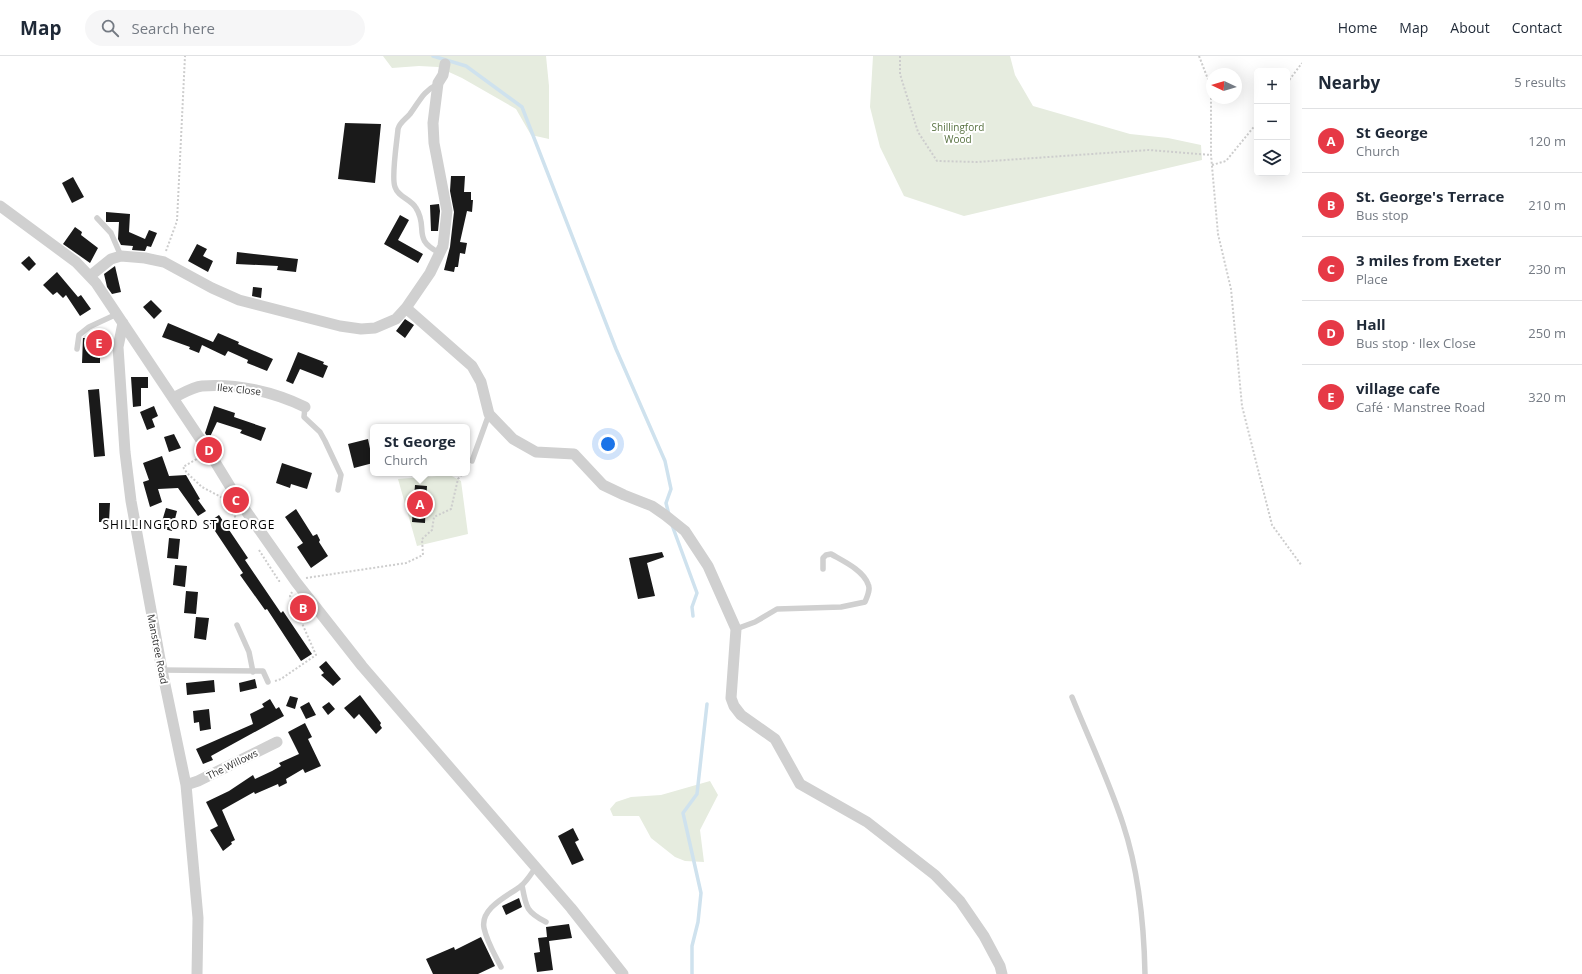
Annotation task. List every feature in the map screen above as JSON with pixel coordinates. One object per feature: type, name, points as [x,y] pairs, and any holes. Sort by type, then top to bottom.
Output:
[{"type":"street","points":[[90,276],[111,259],[121,256],[164,262],[212,288],[240,300],[340,326],[361,329],[375,328],[396,319],[406,308],[440,253],[446,228],[447,211],[434,143],[433,111],[438,84],[443,75],[445,64]]},
{"type":"street","points":[[0,206],[76,262],[90,276],[120,318],[209,452],[239,501],[300,580],[362,666],[571,908],[623,974]]},
{"type":"street","points":[[406,308],[472,366],[481,382],[488,414],[502,430],[524,447],[536,452],[574,454],[603,485],[652,506],[685,531],[708,566],[736,629],[731,698],[734,706],[741,715],[775,739],[800,784],[867,822],[934,875],[960,901],[984,936],[1000,966],[1002,974]]},
{"type":"street","name":"Manstree Road","points":[[120,318],[118,347],[125,452],[131,501],[162,670],[186,785],[198,923],[197,974]]},
{"type":"street","name":"Ilex Close","points":[[173,398],[201,386],[229,387],[264,391],[286,398],[305,407]]},
{"type":"street","name":"The Willows","points":[[186,785],[198,781],[277,742]]},
{"type":"lane","points":[[438,84],[422,94],[410,114],[400,123],[398,129],[394,183],[398,193],[411,200],[417,209],[422,238],[426,245],[440,253]]},
{"type":"lane","points":[[96,218],[111,234],[121,256]]},
{"type":"lane","points":[[77,349],[79,335],[89,327],[120,318]]},
{"type":"lane","points":[[305,407],[304,418],[320,432],[341,476],[338,490]]},
{"type":"lane","points":[[472,461],[488,414]]},
{"type":"lane","points":[[736,629],[755,622],[777,609],[841,608],[865,602],[869,589],[868,583],[858,572],[831,554],[826,555],[823,558],[822,569]]},
{"type":"lane","points":[[237,625],[248,652],[253,672]]},
{"type":"lane","points":[[162,670],[263,671],[268,682]]},
{"type":"lane","points":[[1072,697],[1123,824],[1135,871],[1144,933],[1145,974]]},
{"type":"lane","points":[[501,967],[490,945],[484,926],[489,910],[522,886],[536,868]]},
{"type":"lane","points":[[522,886],[526,907],[535,917],[546,922]]},
{"type":"path","points":[[164,262],[177,221],[185,56]]},
{"type":"path","points":[[900,56],[900,74],[918,132],[937,161],[977,162],[1149,150],[1211,155]]},
{"type":"path","points":[[1199,56],[1211,87],[1211,155],[1218,234],[1231,289],[1242,406],[1272,525],[1302,566]]},
{"type":"path","points":[[1290,79],[1302,63]]},
{"type":"path","points":[[1212,165],[1226,161],[1254,127]]},
{"type":"path","points":[[209,452],[183,467],[187,473],[202,487],[221,497],[250,538]]},
{"type":"path","points":[[259,550],[280,581],[300,580],[406,563],[421,558],[423,555],[422,539],[432,530],[434,516],[451,509],[458,480],[461,476]]},
{"type":"path","points":[[268,682],[281,679],[316,655],[290,596],[300,580]]},
{"type":"green space","points":[[383,56],[546,56],[549,86],[549,139],[531,135],[516,109],[462,78],[438,67],[419,66],[392,68]]},
{"type":"green space","name":"Shillingford Wood","points":[[873,56],[1010,56],[1015,75],[1033,106],[1130,134],[1168,138],[1201,145],[1202,160],[964,216],[904,196],[880,147],[870,107]]},
{"type":"green space","points":[[452,476],[461,481],[468,534],[417,546],[398,479]]},
{"type":"green space","points":[[710,781],[718,795],[700,830],[704,862],[685,861],[675,857],[651,838],[639,816],[613,816],[610,809],[616,802],[631,797],[661,795]]},
{"type":"building","points":[[345,123],[381,124],[375,183],[338,179]]},
{"type":"building","points":[[451,176],[465,176],[464,192],[471,192],[471,200],[473,200],[472,212],[467,211],[460,242],[467,243],[465,254],[460,253],[458,267],[455,267],[454,272],[444,270],[450,247],[454,212],[450,191]]},
{"type":"building","points":[[73,177],[84,197],[72,203],[62,183]]},
{"type":"building","points":[[439,204],[440,211],[438,231],[431,231],[430,205]]},
{"type":"building","points":[[106,212],[130,214],[129,232],[145,239],[149,230],[157,233],[151,247],[147,246],[145,251],[132,250],[133,246],[121,245],[118,239],[119,222],[106,222]]},
{"type":"building","points":[[400,215],[409,220],[398,240],[423,254],[418,263],[384,244]]},
{"type":"building","points":[[75,227],[82,232],[81,235],[98,248],[90,263],[63,244]]},
{"type":"building","points":[[197,244],[207,249],[203,256],[213,261],[208,272],[188,261]]},
{"type":"building","points":[[237,252],[298,259],[296,272],[277,270],[278,266],[236,264]]},
{"type":"building","points":[[29,256],[36,264],[29,271],[21,263]]},
{"type":"building","points":[[115,266],[121,292],[112,294],[107,287],[104,274]]},
{"type":"building","points":[[57,272],[78,297],[81,295],[91,309],[80,316],[66,295],[63,298],[57,292],[53,295],[43,285]]},
{"type":"building","points":[[253,287],[262,288],[261,298],[252,296]]},
{"type":"building","points":[[151,300],[162,311],[154,319],[143,307]]},
{"type":"building","points":[[405,319],[414,325],[405,338],[396,331]]},
{"type":"building","points":[[168,323],[213,342],[218,333],[239,342],[238,344],[273,359],[267,371],[247,363],[248,360],[228,351],[225,356],[202,345],[199,353],[189,349],[190,347],[162,337]]},
{"type":"building","points":[[83,338],[100,338],[100,363],[82,363]]},
{"type":"building","points":[[298,352],[324,362],[323,364],[328,366],[323,378],[300,369],[293,384],[286,381]]},
{"type":"building","points":[[131,377],[148,377],[148,388],[141,388],[141,406],[133,407]]},
{"type":"building","points":[[99,389],[105,456],[94,457],[88,390]]},
{"type":"building","points":[[154,406],[158,416],[152,419],[155,427],[147,430],[140,412]]},
{"type":"building","points":[[214,406],[235,413],[234,417],[266,428],[261,441],[240,433],[242,430],[217,422],[209,439],[205,433]]},
{"type":"building","points":[[174,434],[181,448],[169,452],[164,437]]},
{"type":"building","points":[[368,439],[370,449],[370,464],[354,468],[348,444]]},
{"type":"building","points":[[162,456],[169,476],[186,475],[200,499],[198,500],[206,511],[198,516],[178,488],[158,489],[162,502],[150,507],[143,482],[149,480],[143,463]]},
{"type":"building","points":[[282,463],[312,473],[307,489],[291,484],[290,488],[276,483]]},
{"type":"building","points":[[415,485],[427,486],[425,523],[412,522]]},
{"type":"building","points":[[99,503],[110,503],[109,522],[99,522]]},
{"type":"building","points":[[166,508],[177,511],[172,531],[160,528]]},
{"type":"building","points":[[296,509],[313,536],[317,534],[320,540],[319,542],[328,556],[311,568],[297,547],[303,543],[285,517]]},
{"type":"building","points":[[219,515],[248,558],[245,560],[281,613],[283,611],[312,654],[301,661],[267,609],[265,610],[240,575],[243,573],[209,522]]},
{"type":"building","points":[[169,538],[180,539],[178,559],[167,558]]},
{"type":"building","points":[[662,552],[664,557],[647,563],[655,596],[638,599],[629,558]]},
{"type":"building","points":[[175,565],[187,566],[185,587],[173,585]]},
{"type":"building","points":[[186,591],[198,592],[196,614],[184,613]]},
{"type":"building","points":[[196,617],[209,618],[206,640],[194,638]]},
{"type":"building","points":[[326,661],[341,679],[333,686],[321,675],[324,673],[319,667]]},
{"type":"building","points":[[255,679],[257,688],[240,692],[239,683]]},
{"type":"building","points":[[214,680],[215,692],[187,695],[186,683]]},
{"type":"building","points":[[360,695],[381,723],[380,725],[382,728],[376,734],[359,714],[354,719],[344,708]]},
{"type":"building","points":[[290,696],[298,698],[295,709],[286,706]]},
{"type":"building","points":[[270,699],[276,709],[279,707],[284,716],[211,756],[213,760],[203,764],[196,749],[253,724],[250,714],[264,707],[262,704]]},
{"type":"building","points":[[309,702],[316,715],[306,719],[300,707]]},
{"type":"building","points":[[329,702],[335,709],[328,715],[322,707]]},
{"type":"building","points":[[209,709],[211,729],[200,731],[199,722],[194,723],[193,711]]},
{"type":"building","points":[[305,723],[312,737],[308,739],[321,766],[305,773],[303,769],[286,779],[287,783],[279,787],[278,784],[255,794],[254,792],[222,810],[235,840],[231,842],[232,844],[223,851],[210,830],[218,826],[206,802],[229,791],[253,775],[255,779],[272,771],[281,766],[279,763],[299,754],[288,732]]},
{"type":"building","points":[[573,828],[579,840],[575,842],[584,860],[572,865],[558,836]]},
{"type":"building","points":[[519,898],[522,907],[506,915],[502,906]]},
{"type":"building","points":[[569,924],[572,938],[549,941],[553,970],[537,972],[534,953],[540,952],[538,938],[547,937],[546,927]]},
{"type":"building","points":[[481,937],[495,966],[478,974],[433,974],[426,959],[454,947],[455,950]]},
{"type":"waterway","points":[[433,56],[466,66],[522,107],[616,349],[665,461],[671,489],[666,503],[669,515]]},
{"type":"waterway","points":[[672,525],[697,593],[692,607],[693,616]]},
{"type":"waterway","points":[[692,974],[692,946],[698,922],[701,893],[683,813],[697,794],[707,704]]},
{"type":"place","name":"village cafe","points":[[99,343]]},
{"type":"place","name":"Hall","points":[[209,450]]},
{"type":"place","name":"3 miles from Exeter","points":[[236,500]]},
{"type":"place","name":"St George","points":[[420,504]]},
{"type":"place","name":"St. George's Terrace","points":[[303,608]]},
{"type":"district","name":"SHILLINGFORD ST GEORGE","points":[[189,525]]}]
